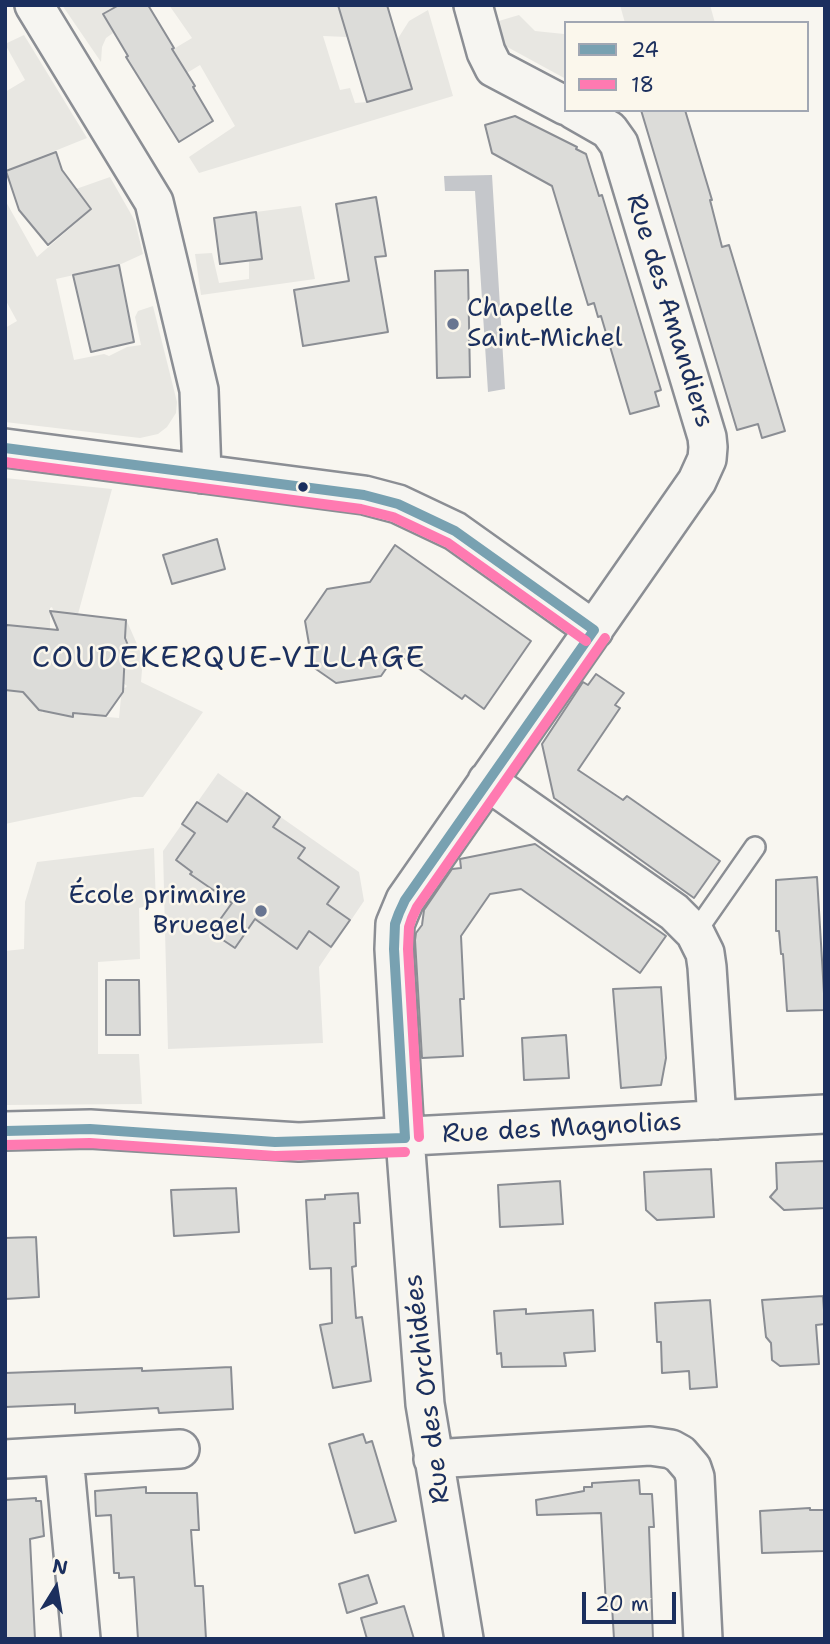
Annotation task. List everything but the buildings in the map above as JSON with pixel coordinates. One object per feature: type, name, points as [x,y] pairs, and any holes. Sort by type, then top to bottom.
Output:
[{"type":"street","points":[[34,5],[148,191],[158,212],[199,390],[202,474]]},
{"type":"street","points":[[472,5],[486,52],[494,68],[564,105]]},
{"type":"street","name":"Rue des Amandiers","points":[[487,781],[697,481],[708,447],[619,144],[610,130],[578,112]]},
{"type":"street","points":[[5,448],[364,495],[398,504],[455,531],[594,630]]},
{"type":"street","points":[[487,781],[674,912],[695,933],[705,953],[707,967],[717,1120]]},
{"type":"street","name":"Rue des Orchidées","points":[[464,1639],[432,1459],[417,1310],[394,950],[395,924],[405,900],[487,781]]},
{"type":"street","name":"Rue des Magnolias","points":[[5,1131],[90,1129],[275,1142],[405,1138],[825,1114]]},
{"type":"street","points":[[432,1459],[650,1446],[671,1449],[680,1454],[692,1468],[695,1477],[703,1639]]},
{"type":"street","points":[[5,1459],[180,1450]]},
{"type":"street","points":[[64,1456],[81,1639]]},
{"type":"lane","points":[[695,933],[755,847]]},
{"type":"shaded area","points":[[62,5],[119,5],[103,14],[113,33],[106,38],[102,47],[101,62]]},
{"type":"shaded area","points":[[169,5],[338,5],[347,37],[323,36],[340,90],[350,88],[355,103],[412,89],[397,40],[409,21],[428,10],[453,96],[199,173],[189,157],[235,126],[200,65],[149,96],[135,72],[192,38]]},
{"type":"shaded area","points":[[620,5],[710,5],[714,21],[624,21]]},
{"type":"shaded area","points":[[519,15],[535,31],[564,34],[564,78],[500,43],[492,23]]},
{"type":"shaded area","points":[[24,35],[87,138],[5,171],[5,92],[25,80],[5,44]]},
{"type":"shaded area","points":[[492,175],[505,389],[488,392],[475,191],[445,191],[444,176]]},
{"type":"shaded area","points":[[110,177],[135,221],[143,254],[119,265],[56,279],[74,360],[104,354],[109,356],[127,347],[141,345],[135,317],[138,311],[153,306],[177,402],[176,413],[167,427],[158,434],[140,438],[5,422],[5,328],[17,321],[5,299],[5,200],[37,257],[91,210],[76,189]]},
{"type":"shaded area","points":[[301,206],[315,279],[201,295],[195,254],[212,253],[219,283],[249,279],[249,260],[262,258],[256,212]]},
{"type":"shaded area","points":[[5,478],[112,489],[78,614],[54,612],[52,607],[50,608],[50,633],[5,628]]},
{"type":"shaded area","points":[[126,619],[143,658],[141,682],[203,712],[143,797],[5,824],[5,690],[44,694],[42,713],[69,713],[70,717],[73,717],[73,714],[119,718],[122,687],[127,686],[123,683],[126,651],[129,648],[128,645],[125,647]]},
{"type":"shaded area","name":"École primaire Bruegel","points":[[218,773],[359,872],[364,901],[319,967],[323,1043],[168,1049],[163,851]]},
{"type":"shaded area","points":[[154,848],[156,904],[139,908],[140,959],[98,962],[98,1054],[139,1054],[142,1104],[5,1105],[5,951],[24,949],[25,902],[37,862]]},
{"type":"transit line","name":"24","points":[[5,448],[364,495],[398,504],[455,531],[594,630]]},
{"type":"transit line","name":"18","points":[[5,462],[361,509],[393,517],[448,543],[586,641]]},
{"type":"transit line","name":"24","points":[[405,1138],[394,949],[395,924],[399,913],[405,900],[594,630]]},
{"type":"transit line","name":"18","points":[[419,1137],[408,949],[412,918],[417,907],[605,638]]},
{"type":"transit line","name":"24","points":[[5,1131],[90,1129],[275,1142],[405,1138]]},
{"type":"transit line","name":"18","points":[[5,1145],[90,1143],[275,1156],[405,1152]]},
{"type":"place","name":"Chapelle Saint-Michel","points":[[453,324]]},
{"type":"place","name":"École primaire Bruegel","points":[[261,911]]},
{"type":"district","name":"COUDEKERQUE-VILLAGE","points":[[229,659]]}]
